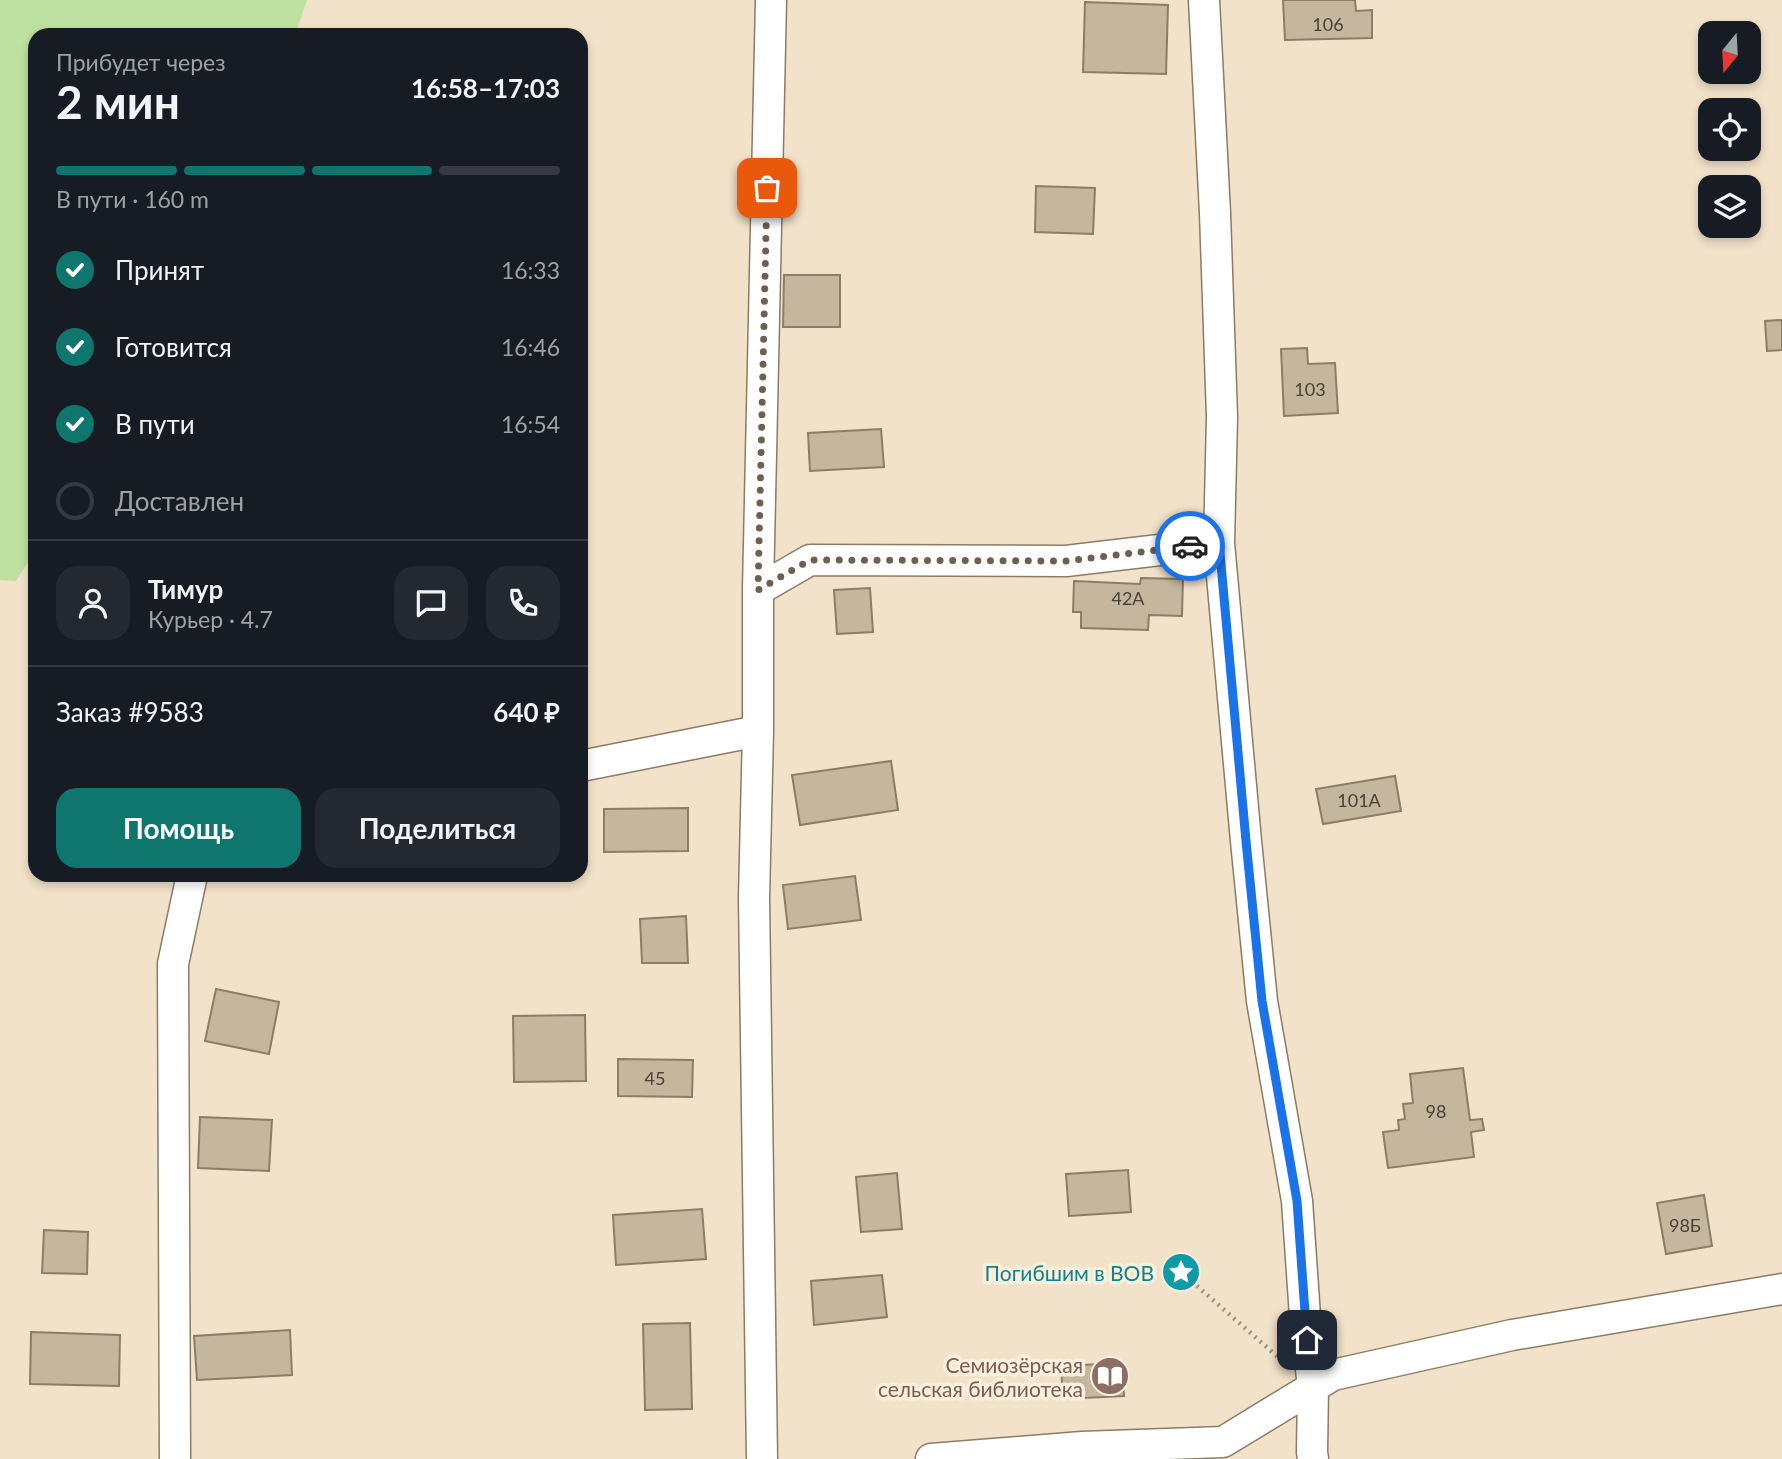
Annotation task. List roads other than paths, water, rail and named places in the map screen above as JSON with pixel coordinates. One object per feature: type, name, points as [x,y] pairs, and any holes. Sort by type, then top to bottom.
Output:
[{"type":"street","points":[[762,1459],[754,898],[771,0]]},
{"type":"street","points":[[1204,0],[1222,417],[1219,542],[1262,1001],[1297,1201],[1313,1387],[1313,1459]]},
{"type":"street","points":[[758,590],[810,560],[1066,561],[1219,542]]},
{"type":"street","points":[[588,765],[758,731]]},
{"type":"street","points":[[175,1459],[173,964],[191,882]]},
{"type":"street","points":[[931,1459],[1082,1447],[1223,1442],[1333,1375],[1512,1335],[1782,1289]]},
{"type":"place","name":"Погибшим в ВОВ","points":[[1181,1272]]},
{"type":"place","name":"Семиозёрская сельская библиотека","points":[[1110,1376]]}]
